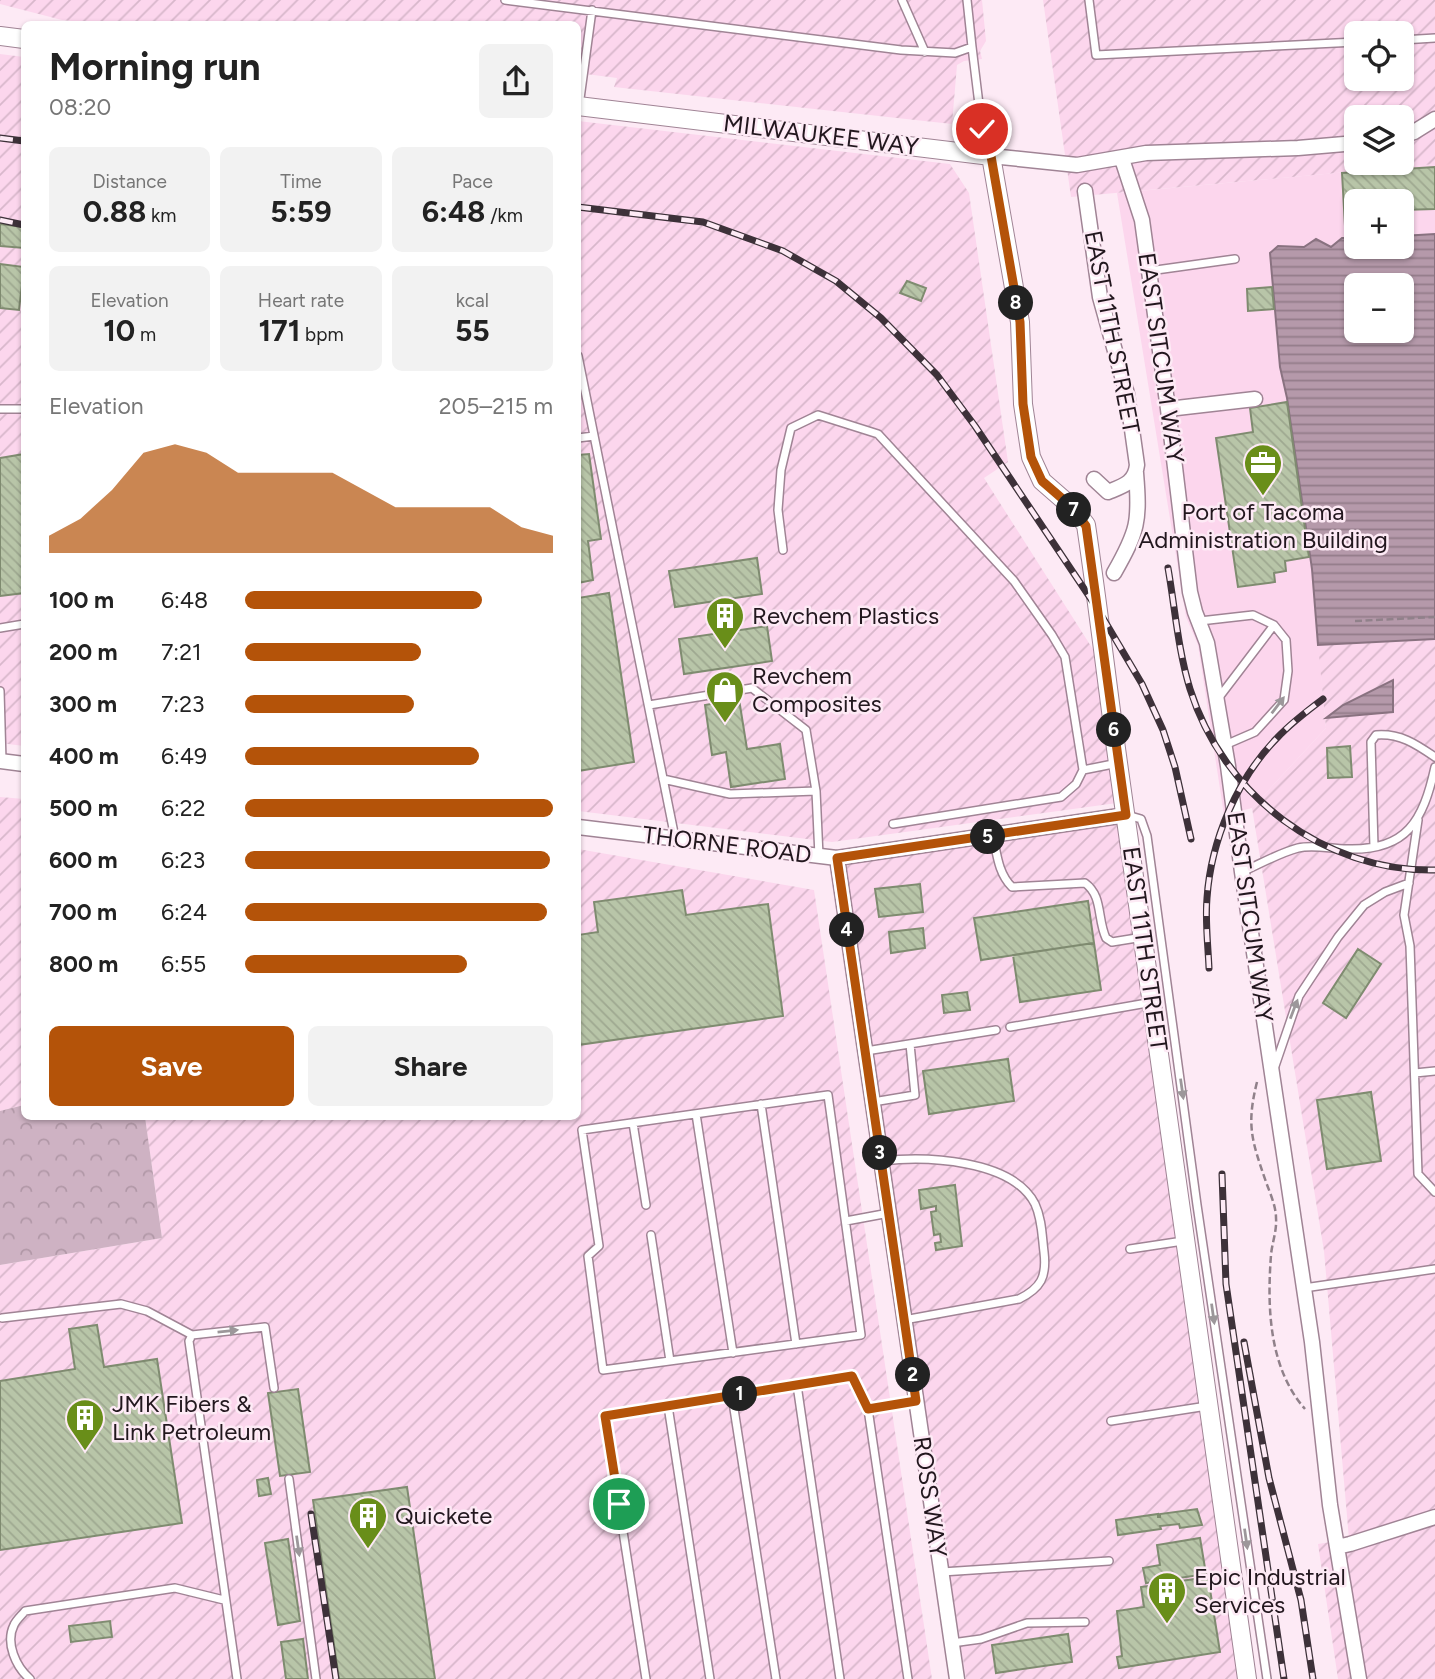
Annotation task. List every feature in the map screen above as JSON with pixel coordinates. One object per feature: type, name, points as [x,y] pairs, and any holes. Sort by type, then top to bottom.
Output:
[{"type":"street","points":[[0,36],[21,39]]},
{"type":"street","name":"MILWAUKEE WAY","points":[[581,106],[1077,165],[1146,153],[1344,144]]},
{"type":"street","points":[[1414,132],[1435,119]]},
{"type":"street","name":"EAST 11TH STREET","points":[[991,156],[1020,322],[1028,445],[1035,470],[1042,481],[1073,508],[1086,526],[1247,1679]]},
{"type":"street","name":"EAST SITCUM WAY","points":[[1122,159],[1142,220],[1190,592],[1207,643],[1225,745],[1312,1342],[1337,1547],[1359,1679]]},
{"type":"street","name":"EAST 11TH STREET","points":[[1086,191],[1100,297],[1131,416],[1136,450],[1139,511],[1133,540],[1114,573]]},
{"type":"street","points":[[1168,409],[1255,399]]},
{"type":"street","points":[[1094,479],[1108,492],[1130,483],[1136,473]]},
{"type":"street","points":[[1,761],[21,764]]},
{"type":"street","name":"THORNE ROAD","points":[[581,827],[837,858],[1126,815]]},
{"type":"street","name":"ROSS WAY","points":[[837,858],[957,1679]]},
{"type":"street","points":[[1337,1547],[1435,1517]]},
{"type":"lane","points":[[505,0],[925,51],[956,53],[972,47]]},
{"type":"lane","points":[[902,0],[925,51]]},
{"type":"lane","points":[[967,0],[982,129],[991,156]]},
{"type":"lane","points":[[1088,0],[1096,55],[1344,43]]},
{"type":"lane","points":[[581,85],[592,10]]},
{"type":"lane","points":[[1414,39],[1435,38]]},
{"type":"lane","points":[[1149,271],[1235,259]]},
{"type":"lane","points":[[581,371],[675,839]]},
{"type":"lane","points":[[0,409],[21,409]]},
{"type":"lane","points":[[783,550],[778,510],[781,470],[791,428],[818,415],[878,434],[1014,581],[1065,657],[1083,770],[1076,783],[1061,797],[892,824]]},
{"type":"lane","points":[[581,438],[594,436]]},
{"type":"lane","points":[[1200,621],[1253,615],[1274,625],[1286,640],[1288,671],[1284,700],[1255,732],[1225,745]]},
{"type":"lane","points":[[0,628],[21,624]]},
{"type":"lane","points":[[1216,700],[1274,625]]},
{"type":"lane","points":[[649,705],[752,688],[806,730],[816,791],[819,856]]},
{"type":"lane","points":[[0,691],[1,761]]},
{"type":"lane","points":[[1374,847],[1371,742],[1376,735],[1390,734],[1412,742],[1435,757]]},
{"type":"lane","points":[[1083,770],[1118,763]]},
{"type":"lane","points":[[1435,767],[1430,790],[1418,820],[1404,915],[1410,946],[1418,1174],[1435,1192]]},
{"type":"lane","points":[[663,779],[730,794],[816,791]]},
{"type":"lane","points":[[1126,815],[1140,819],[1147,836],[1199,1219],[1267,1679]]},
{"type":"lane","points":[[1242,872],[1298,848],[1348,849],[1388,845],[1418,820]]},
{"type":"lane","points":[[993,836],[1000,870],[1012,887],[1085,883],[1092,888],[1096,896],[1105,938],[1112,942],[1144,937]]},
{"type":"lane","points":[[1272,1073],[1299,996],[1338,937],[1364,905],[1385,892],[1409,883]]},
{"type":"lane","points":[[1010,1027],[1153,1002]]},
{"type":"lane","points":[[865,1051],[996,1030]]},
{"type":"lane","points":[[873,1102],[915,1095],[910,1044]]},
{"type":"lane","points":[[1415,1073],[1435,1071]]},
{"type":"lane","points":[[828,1095],[861,1335],[603,1370],[588,1256],[599,1246],[582,1130],[761,1104],[828,1095]]},
{"type":"lane","points":[[761,1104],[796,1344]]},
{"type":"lane","points":[[696,1114],[733,1353]]},
{"type":"lane","points":[[633,1123],[646,1205]]},
{"type":"lane","points":[[881,1161],[937,1160],[1002,1175],[1021,1188],[1034,1202],[1040,1217],[1046,1264],[1042,1280],[1034,1291],[1007,1301],[904,1320]]},
{"type":"lane","points":[[846,1221],[889,1213]]},
{"type":"lane","points":[[651,1235],[670,1361]]},
{"type":"lane","points":[[1129,1249],[1184,1241]]},
{"type":"lane","points":[[1304,1289],[1435,1269]]},
{"type":"lane","points":[[2,1318],[121,1304],[147,1311],[192,1335],[265,1327],[274,1388]]},
{"type":"lane","points":[[192,1335],[189,1341],[237,1679]]},
{"type":"lane","points":[[646,1679],[605,1416],[852,1376],[868,1409],[908,1679]]},
{"type":"lane","points":[[797,1385],[840,1679]]},
{"type":"lane","points":[[732,1395],[776,1679]]},
{"type":"lane","points":[[868,1409],[916,1401]]},
{"type":"lane","points":[[667,1406],[710,1679]]},
{"type":"lane","points":[[1111,1421],[1208,1406]]},
{"type":"lane","points":[[289,1479],[316,1679]]},
{"type":"lane","points":[[941,1572],[1109,1561]]},
{"type":"lane","points":[[30,1679],[16,1664],[11,1638],[14,1625],[25,1611],[175,1588],[224,1600]]},
{"type":"lane","points":[[952,1643],[981,1639],[1027,1623],[1085,1622]]},
{"type":"path","points":[[1355,621],[1435,617]]},
{"type":"path","points":[[1258,1080],[1250,1122],[1256,1153],[1276,1217],[1271,1255],[1272,1338],[1277,1358],[1288,1382],[1300,1403],[1322,1427]]},
{"type":"shaded area","points":[[0,0],[982,0],[986,41],[980,51],[982,59],[964,61],[957,65],[952,124],[614,87],[617,78],[581,73],[581,21],[72,21],[0,4]]},
{"type":"shaded area","points":[[1043,0],[1435,0],[1435,164],[1414,166],[1414,105],[1344,105],[1344,172],[1071,197]]},
{"type":"shaded area","points":[[0,54],[21,57],[21,746],[0,743]]},
{"type":"shaded area","points":[[581,121],[950,164],[969,193],[1008,462],[984,478],[1094,651],[1117,803],[832,842],[581,811]]},
{"type":"shaded area","points":[[1435,164],[1435,234],[1414,235],[1414,189],[1344,189],[1344,238],[1331,247],[1278,246],[1280,367],[1312,569],[1326,728],[1252,808],[1224,815],[1198,645],[1186,617],[1117,193],[1344,172],[1344,175],[1414,175],[1414,166]]},
{"type":"shaded area","points":[[1435,234],[1435,639],[1318,645],[1312,569],[1280,367],[1270,253],[1278,246],[1304,247],[1316,239],[1331,247],[1342,238],[1344,259],[1414,259],[1414,235]]},
{"type":"shaded area","points":[[1435,639],[1435,1679],[1338,1679],[1318,1544],[1349,1539],[1324,1251],[1252,808],[1326,728],[1318,645]]},
{"type":"shaded area","points":[[1393,680],[1393,712],[1326,718],[1343,705]]},
{"type":"shaded area","points":[[0,797],[21,799],[21,1106],[0,1111]]},
{"type":"shaded area","points":[[1121,820],[1254,1679],[966,1679],[840,865]]},
{"type":"shaded area","points":[[581,850],[814,890],[932,1679],[0,1679],[0,1265],[162,1238],[145,1120],[581,1120]]},
{"type":"green space","points":[[21,1106],[21,1120],[145,1120],[162,1238],[0,1265],[0,1111]]},
{"type":"building","points":[[1435,167],[1435,209],[1414,210],[1414,189],[1344,189],[1344,208],[1342,173],[1414,175],[1414,168]]},
{"type":"building","points":[[0,224],[21,227],[21,248],[0,246]]},
{"type":"building","points":[[0,264],[21,267],[19,310],[0,308]]},
{"type":"building","points":[[907,281],[926,288],[921,301],[900,293]]},
{"type":"building","points":[[1272,287],[1274,309],[1248,311],[1247,289]]},
{"type":"building","name":"Port of Tacoma Administration Building","points":[[1287,402],[1309,557],[1285,561],[1286,571],[1274,573],[1275,582],[1238,587],[1216,438],[1253,432],[1250,408]]},
{"type":"building","points":[[21,454],[21,593],[0,596],[0,458]]},
{"type":"building","points":[[589,454],[601,539],[588,541],[593,580],[581,582],[581,455]]},
{"type":"building","points":[[757,558],[762,594],[675,607],[669,571]]},
{"type":"building","points":[[609,593],[634,762],[581,771],[581,598]]},
{"type":"building","name":"Revchem Plastics","points":[[767,626],[772,661],[684,674],[679,639]]},
{"type":"building","name":"Revchem Composites","points":[[739,699],[747,749],[780,744],[785,779],[731,787],[726,752],[712,755],[705,705]]},
{"type":"building","points":[[1350,746],[1352,777],[1328,778],[1327,748]]},
{"type":"building","points":[[920,884],[923,912],[879,917],[875,889]]},
{"type":"building","points":[[682,890],[686,915],[768,904],[783,1016],[581,1045],[581,935],[598,932],[594,902]]},
{"type":"building","points":[[1088,901],[1094,943],[981,960],[974,918]]},
{"type":"building","points":[[923,928],[925,948],[891,953],[889,932]]},
{"type":"building","points":[[1094,943],[1101,990],[1020,1002],[1013,955]]},
{"type":"building","points":[[1358,949],[1381,964],[1346,1018],[1323,1003]]},
{"type":"building","points":[[967,992],[970,1010],[944,1013],[942,995]]},
{"type":"building","points":[[1008,1059],[1014,1101],[929,1114],[923,1071]]},
{"type":"building","points":[[1371,1092],[1381,1161],[1327,1169],[1317,1100]]},
{"type":"building","points":[[955,1185],[962,1246],[936,1250],[935,1243],[941,1242],[940,1234],[934,1235],[931,1212],[936,1211],[936,1206],[921,1209],[919,1190]]},
{"type":"building","name":"JMK Fibers & Link Petroleum","points":[[97,1325],[104,1367],[157,1359],[182,1523],[0,1550],[0,1381],[75,1369],[69,1329]]},
{"type":"building","points":[[298,1389],[310,1472],[280,1476],[268,1393]]},
{"type":"building","points":[[268,1478],[271,1494],[259,1496],[257,1480]]},
{"type":"building","name":"Quickete","points":[[407,1487],[435,1679],[339,1679],[313,1500]]},
{"type":"building","points":[[1197,1509],[1202,1525],[1180,1528],[1179,1524],[1160,1526],[1161,1529],[1118,1535],[1116,1520],[1158,1514],[1160,1517],[1160,1514]]},
{"type":"building","points":[[1200,1538],[1206,1574],[1146,1583],[1143,1568],[1160,1565],[1157,1545]]},
{"type":"building","points":[[288,1539],[300,1621],[278,1625],[265,1543]]},
{"type":"building","name":"Epic Industrial Services","points":[[1208,1577],[1220,1652],[1119,1668],[1117,1657],[1122,1656],[1117,1611],[1144,1607],[1141,1587]]},
{"type":"building","points":[[110,1621],[112,1637],[71,1642],[69,1626]]},
{"type":"building","points":[[1068,1634],[1072,1662],[996,1673],[992,1645]]},
{"type":"building","points":[[303,1639],[308,1679],[286,1679],[281,1642]]},
{"type":"railway","points":[[0,138],[21,141]]},
{"type":"railway","points":[[581,207],[703,222],[783,251],[836,281],[881,318],[937,375],[975,426],[1097,608],[1142,684],[1163,730],[1175,767],[1191,839]]},
{"type":"railway","points":[[0,220],[21,224]]},
{"type":"railway","points":[[1168,568],[1190,689],[1205,727],[1227,762],[1253,793],[1283,820],[1317,842],[1355,857],[1394,867],[1435,870]]},
{"type":"railway","points":[[1209,968],[1207,898],[1214,854],[1228,812],[1238,791],[1263,754],[1288,727],[1323,699]]},
{"type":"railway","points":[[1222,1174],[1226,1284],[1284,1679]]},
{"type":"railway","points":[[1244,1342],[1269,1478],[1301,1600],[1313,1679]]},
{"type":"railway","points":[[311,1514],[336,1679]]},
{"type":"place","name":"Port of Tacoma Administration Building","points":[[1263,497]]},
{"type":"place","name":"Revchem Plastics","points":[[725,650]]},
{"type":"place","name":"Revchem Composites","points":[[725,724]]},
{"type":"place","name":"JMK Fibers & Link Petroleum","points":[[85,1452]]},
{"type":"place","name":"Quickete","points":[[368,1550]]},
{"type":"place","name":"Epic Industrial Services","points":[[1167,1625]]},
{"type":"route","points":[[619,1504],[605,1416],[852,1376],[868,1409],[916,1401],[837,858],[1126,815],[1086,526],[1073,508],[1042,481],[1031,457],[1023,404],[1020,322],[991,156],[982,129]]}]
